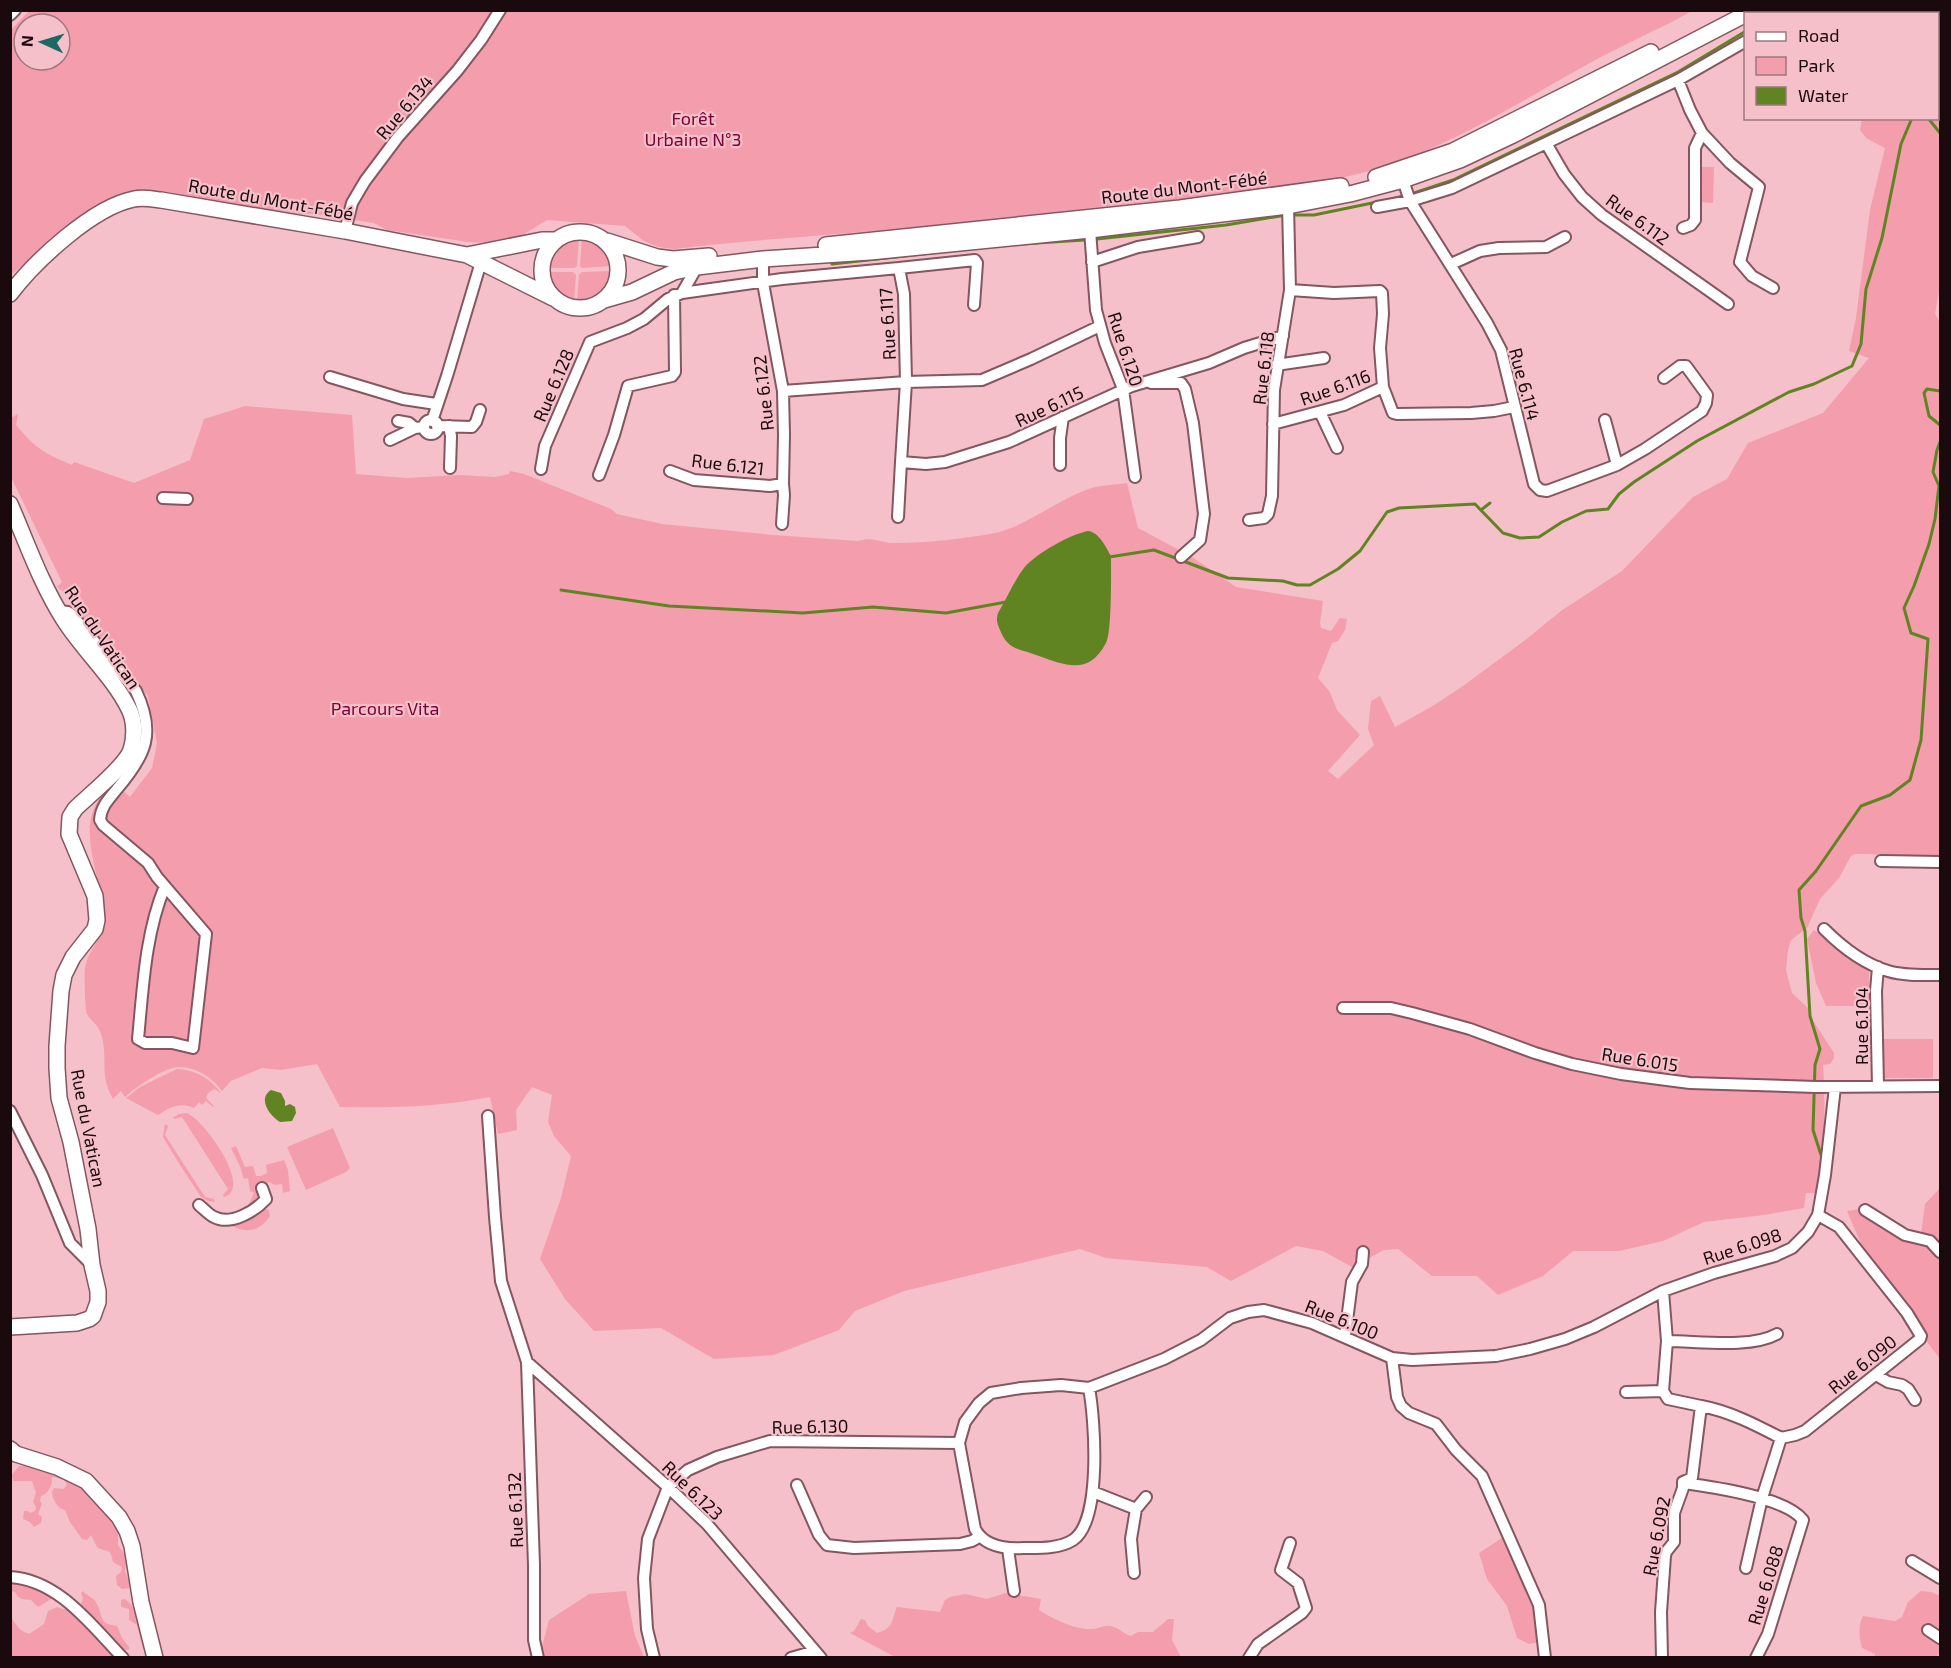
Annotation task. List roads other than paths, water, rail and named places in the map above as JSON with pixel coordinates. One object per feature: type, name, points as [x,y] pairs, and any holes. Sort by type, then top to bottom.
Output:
[{"type":"street","points":[[10,15],[15,10]]},
{"type":"street","name":"Rue 6.134","points":[[345,231],[352,203],[365,181],[398,137],[469,55],[500,10]]},
{"type":"street","name":"Route du Mont-Fébé","points":[[607,241],[674,260],[1100,217],[1283,195],[1348,184],[1388,174],[1454,151],[1731,10]]},
{"type":"street","name":"Route du Mont-Fébé","points":[[604,300],[632,292],[674,272],[697,267],[1090,230],[1288,206],[1350,194],[1403,180],[1460,160],[1513,135],[1744,15]]},
{"type":"street","points":[[1377,207],[1410,201],[1452,188],[1678,80],[1744,42]]},
{"type":"street","points":[[1678,80],[1702,133],[1730,163],[1759,187],[1740,262],[1752,276],[1773,288]]},
{"type":"street","points":[[1683,228],[1691,225],[1695,219],[1695,148],[1702,133]]},
{"type":"street","name":"Rue 6.112","points":[[1546,143],[1564,174],[1582,197],[1602,215],[1728,304]]},
{"type":"street","name":"Rue 6.114","points":[[1403,180],[1410,201],[1488,323],[1501,350],[1534,484],[1540,490],[1547,491],[1617,465]]},
{"type":"street","name":"Route du Mont-Fébé","points":[[10,294],[22,279],[74,231],[109,209],[134,199],[162,200],[345,231],[474,258],[542,240],[555,240]]},
{"type":"street","name":"Rue 6.118","points":[[1249,520],[1264,518],[1268,514],[1272,496],[1276,365],[1290,291],[1288,206]]},
{"type":"street","name":"Rue 6.120","points":[[1090,230],[1100,326],[1123,390],[1135,477]]},
{"type":"street","points":[[390,440],[427,425],[447,376],[474,258],[557,300],[575,308],[585,308],[604,300],[617,281],[619,269],[617,257],[607,241],[595,234],[582,231],[571,232],[555,240],[545,254],[542,270],[549,292],[557,300]]},
{"type":"street","points":[[1092,262],[1137,247],[1198,237]]},
{"type":"street","points":[[1451,264],[1480,251],[1499,248],[1546,247],[1565,237]]},
{"type":"street","name":"Rue 6.122","points":[[763,259],[763,283],[783,391],[782,524]]},
{"type":"street","points":[[898,268],[975,260],[974,305]]},
{"type":"street","name":"Rue 6.128","points":[[541,469],[544,446],[590,342],[644,319],[678,294],[697,267]]},
{"type":"street","name":"Rue 6.117","points":[[678,294],[792,278],[898,268],[904,294],[906,382],[982,380],[1100,326]]},
{"type":"street","name":"Rue 6.116","points":[[1273,424],[1344,405],[1383,387],[1380,348],[1384,298],[1380,291],[1290,291]]},
{"type":"street","points":[[599,475],[614,435],[628,386],[672,376],[675,372],[678,294]]},
{"type":"street","name":"Rue 6.115","points":[[901,462],[926,464],[945,462],[1009,442],[1132,386],[1209,363],[1244,348],[1282,336]]},
{"type":"street","points":[[1276,365],[1324,358]]},
{"type":"street","points":[[1605,420],[1617,465],[1645,450],[1702,411],[1707,395],[1686,366],[1680,366],[1664,378]]},
{"type":"street","points":[[330,377],[403,399],[436,404]]},
{"type":"street","points":[[783,391],[906,382],[898,517]]},
{"type":"street","points":[[1145,383],[1181,383],[1185,389],[1190,412],[1204,514],[1200,540],[1181,557]]},
{"type":"street","points":[[1383,387],[1394,413],[1397,414],[1471,413],[1514,406]]},
{"type":"street","points":[[398,421],[472,427],[477,422],[480,410]]},
{"type":"street","points":[[1320,412],[1337,448]]},
{"type":"street","points":[[1060,465],[1063,417]]},
{"type":"street","points":[[449,426],[450,468]]},
{"type":"street","name":"Rue 6.121","points":[[670,471],[694,480],[770,486],[783,484]]},
{"type":"street","points":[[163,498],[187,499]]},
{"type":"street","name":"Rue du Vatican","points":[[10,504],[59,611],[124,701],[133,720],[134,730],[133,743],[127,759],[75,809],[70,817],[69,825],[71,839],[95,896],[97,920],[95,929],[73,957],[64,975],[57,1068],[59,1098],[82,1200],[98,1302],[96,1311],[89,1319],[68,1324],[10,1327]]},
{"type":"street","points":[[59,611],[72,615],[136,691],[141,701],[146,734],[142,757],[103,805],[100,820],[148,863],[206,934],[193,1048],[172,1043],[145,1043],[138,1039],[147,953],[155,909],[165,886]]},
{"type":"street","points":[[1881,861],[1941,862]]},
{"type":"street","points":[[1824,929],[1835,940],[1866,962],[1888,971],[1941,975]]},
{"type":"street","name":"Rue 6.104","points":[[1878,967],[1876,992],[1878,1086]]},
{"type":"street","name":"Rue 6.015","points":[[1343,1008],[1373,1007],[1401,1010],[1470,1029],[1563,1062],[1621,1074],[1690,1083],[1800,1087],[1941,1086]]},
{"type":"street","points":[[1818,1215],[1826,1174],[1834,1087]]},
{"type":"street","points":[[10,1111],[42,1175],[70,1243],[92,1265]]},
{"type":"street","points":[[488,1116],[501,1281],[527,1362]]},
{"type":"street","points":[[199,1205],[215,1218],[226,1220],[248,1214],[258,1208],[266,1199],[262,1188]]},
{"type":"street","points":[[1864,1210],[1905,1235],[1930,1241],[1941,1252]]},
{"type":"street","name":"Rue 6.098","points":[[1392,1358],[1412,1360],[1496,1356],[1565,1339],[1663,1291],[1714,1273],[1775,1257],[1792,1248],[1808,1232],[1818,1215]]},
{"type":"street","name":"Rue 6.090","points":[[1781,1438],[1805,1431],[1921,1336],[1907,1313],[1839,1227],[1818,1215]]},
{"type":"street","points":[[1345,1336],[1352,1282],[1362,1264],[1363,1252]]},
{"type":"street","points":[[1663,1291],[1667,1341],[1663,1391],[1668,1399],[1715,1409],[1758,1425],[1781,1438],[1762,1498],[1746,1568]]},
{"type":"street","name":"Rue 6.100","points":[[1089,1388],[1164,1359],[1201,1340],[1230,1318],[1264,1310],[1312,1323],[1392,1358],[1397,1397],[1401,1406],[1409,1413],[1436,1424],[1456,1450],[1482,1476],[1539,1605],[1545,1658]]},
{"type":"street","points":[[1667,1341],[1750,1342],[1777,1334]]},
{"type":"street","name":"Rue 6.123","points":[[527,1362],[707,1524],[818,1654]]},
{"type":"street","name":"Rue 6.132","points":[[527,1362],[534,1640],[538,1658]]},
{"type":"street","points":[[1876,1375],[1888,1382],[1902,1385],[1908,1389],[1915,1400]]},
{"type":"street","points":[[1061,1385],[1089,1388],[1094,1411],[1093,1492],[1085,1526],[1074,1539],[1060,1546],[1008,1549],[979,1537],[975,1529],[959,1443],[965,1422],[979,1403],[992,1393],[1021,1388],[1061,1385]]},
{"type":"street","points":[[1626,1392],[1663,1391]]},
{"type":"street","name":"Rue 6.092","points":[[1662,1658],[1661,1612],[1665,1556],[1674,1542],[1674,1514],[1683,1482],[1692,1478],[1701,1406]]},
{"type":"street","name":"Rue 6.130","points":[[668,1487],[688,1470],[717,1457],[770,1441],[959,1443]]},
{"type":"street","points":[[10,1449],[16,1454],[57,1467],[86,1481],[119,1517],[128,1531],[132,1546],[141,1602],[155,1658]]},
{"type":"street","points":[[1683,1482],[1762,1498]]},
{"type":"street","points":[[797,1485],[819,1535],[827,1545],[854,1548],[960,1544],[979,1537]]},
{"type":"street","points":[[654,1658],[648,1629],[644,1578],[648,1539],[668,1487]]},
{"type":"street","points":[[1093,1492],[1136,1509]]},
{"type":"street","points":[[1134,1573],[1131,1539],[1136,1509],[1146,1497]]},
{"type":"street","name":"Rue 6.088","points":[[1756,1658],[1768,1634],[1803,1520],[1797,1513],[1762,1498]]},
{"type":"street","points":[[1249,1658],[1258,1644],[1306,1608],[1298,1583],[1281,1570],[1290,1544]]},
{"type":"street","points":[[1008,1549],[1014,1591]]},
{"type":"street","points":[[1912,1561],[1941,1578]]},
{"type":"street","points":[[10,1577],[36,1581],[58,1594],[72,1605],[123,1658]]},
{"type":"street","points":[[1928,1630],[1941,1638]]},
{"type":"street","points":[[792,1658],[818,1654]]},
{"type":"water","points":[[1088,531],[1099,537],[1111,556],[1111,601],[1106,643],[1092,660],[1077,665],[1059,663],[1011,646],[1003,637],[997,618],[1020,573],[1029,563],[1054,545]]},
{"type":"water","points":[[271,1090],[281,1093],[285,1106],[290,1104],[295,1107],[296,1113],[292,1121],[280,1122],[269,1112],[265,1098]]},
{"type":"waterway","points":[[1384,201],[1453,180],[1678,72],[1744,32]]},
{"type":"waterway","points":[[1109,557],[1154,550],[1228,578],[1310,585],[1338,569],[1360,551],[1387,512],[1399,508],[1475,504],[1503,533],[1520,538],[1539,537],[1562,522],[1586,511],[1608,509],[1619,494],[1634,482],[1697,441],[1789,392],[1814,384],[1852,366],[1861,344],[1866,289],[1882,238],[1901,144],[1911,120]]},
{"type":"waterway","points":[[1930,120],[1940,133]]},
{"type":"waterway","points":[[1292,215],[1314,215],[1377,202]]},
{"type":"waterway","points":[[1097,239],[1226,225],[1286,215]]},
{"type":"waterway","points":[[1021,244],[1084,240]]},
{"type":"waterway","points":[[832,264],[940,252]]},
{"type":"waterway","points":[[1940,391],[1927,389],[1924,393],[1929,416],[1940,425]]},
{"type":"waterway","points":[[1823,1161],[1813,1130],[1815,1065],[1820,1049],[1810,1016],[1805,931],[1801,918],[1799,890],[1816,871],[1861,806],[1890,795],[1910,780],[1921,740],[1928,639],[1911,633],[1904,608],[1929,544],[1935,519],[1939,486],[1933,472],[1940,442]]},
{"type":"waterway","points":[[1481,510],[1490,503]]},
{"type":"waterway","points":[[561,590],[669,606],[803,613],[873,607],[946,613],[1006,602]]},
{"type":"park label","name":"Forêt Urbaine N°3","points":[[693,128]]},
{"type":"park label","name":"Parcours Vita","points":[[385,708]]}]
